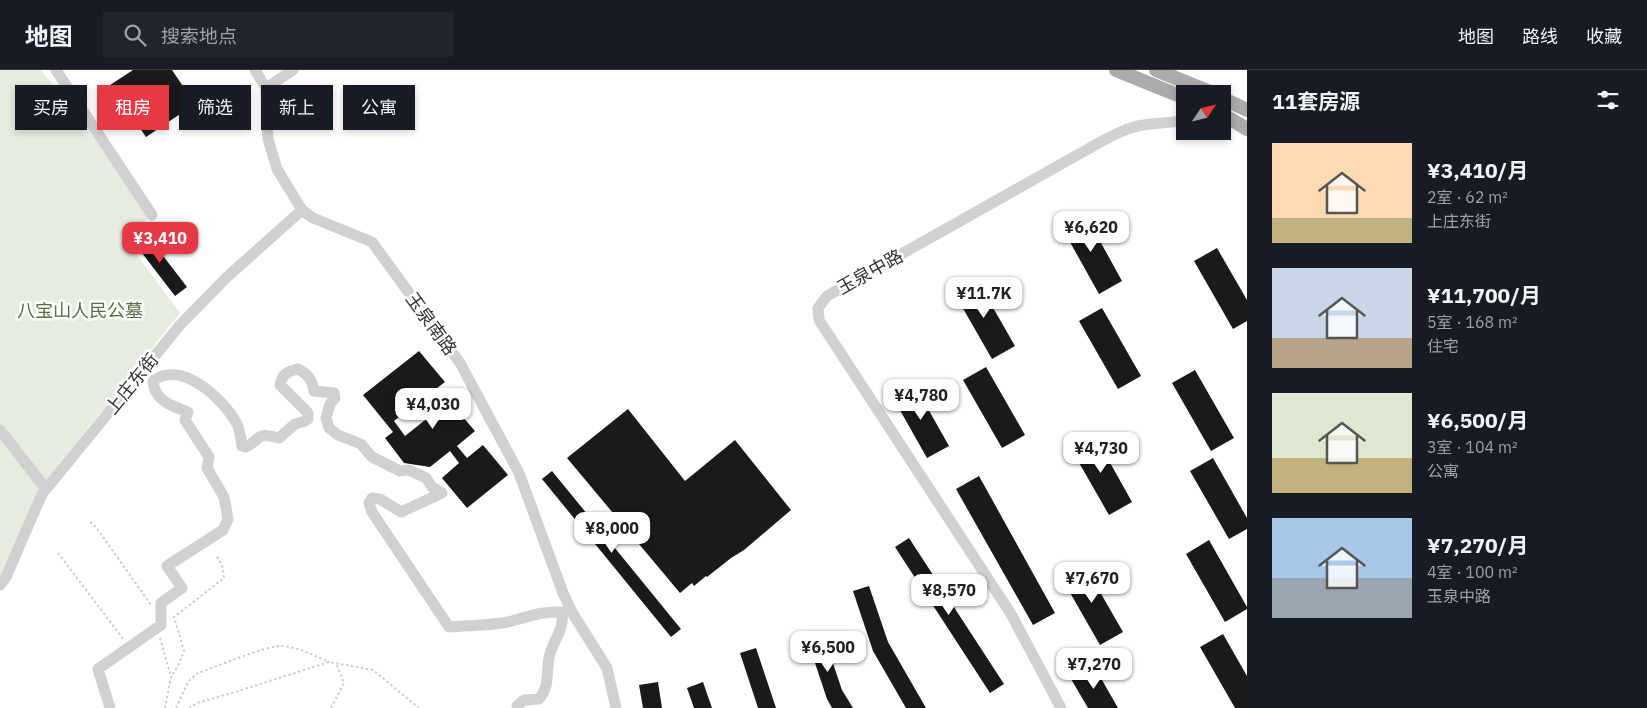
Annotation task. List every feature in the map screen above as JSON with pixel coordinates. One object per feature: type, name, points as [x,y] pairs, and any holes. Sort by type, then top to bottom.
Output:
[{"type":"main road","points":[[1116,70],[1176,94]]},
{"type":"main road","points":[[1156,70],[1192,85]]},
{"type":"main road","points":[[1231,102],[1247,110]]},
{"type":"main road","points":[[1231,119],[1247,129]]},
{"type":"street","points":[[56,70],[152,215]]},
{"type":"street","points":[[254,70],[264,85]]},
{"type":"street","points":[[271,85],[294,70]]},
{"type":"street","name":"玉泉中路","points":[[1061,708],[1011,614],[819,320],[818,308],[827,296],[1104,140],[1133,127],[1176,122]]},
{"type":"street","name":"玉泉南路","points":[[268,130],[268,139],[277,169],[302,210],[313,218],[372,242],[460,363],[519,473],[563,593],[573,614],[607,668],[616,708]]},
{"type":"street","name":"上庄东街","points":[[0,585],[6,577],[42,494],[46,489],[180,325],[228,277],[302,210]]},
{"type":"street","points":[[110,708],[98,669],[161,625],[161,603],[182,588],[167,566],[223,530],[228,519],[224,497],[207,468],[208,457],[185,420],[188,412],[166,404],[154,388],[154,382],[158,378],[171,375],[194,380],[208,391],[238,425],[242,446],[246,447],[259,435],[265,434],[279,438],[295,424],[303,422],[308,418],[308,413],[280,385],[281,378],[285,374],[298,369],[305,373],[312,382],[314,391],[334,393],[336,398],[330,404],[326,418],[329,428],[338,435],[361,444],[372,457],[400,471],[409,470],[426,478],[432,487],[442,493],[400,512],[380,499],[372,498],[369,503],[372,512],[449,627],[512,622],[522,617],[547,612],[562,612],[564,623],[549,656],[547,688],[538,699],[524,700],[518,708]]},
{"type":"street","points":[[0,430],[46,489]]},
{"type":"path","points":[[90,522],[96,527],[152,607]]},
{"type":"path","points":[[58,553],[126,642]]},
{"type":"path","points":[[165,708],[171,677],[180,664],[184,651],[174,617],[224,578],[222,565],[216,555]]},
{"type":"path","points":[[156,628],[171,677]]},
{"type":"path","points":[[176,708],[188,682],[196,674],[279,646],[304,651],[329,662],[373,670],[419,708]]},
{"type":"path","points":[[189,708],[197,703],[329,662]]},
{"type":"path","points":[[331,708],[344,683],[336,663]]},
{"type":"green space","name":"八宝山人民公墓","points":[[0,70],[41,70],[53,85],[15,85],[15,130],[87,129],[102,148],[148,218],[125,239],[180,313],[41,487],[0,578]]},
{"type":"building","points":[[133,70],[172,70],[182,85],[179,85],[179,115],[169,122],[169,85],[110,85]]},
{"type":"building","points":[[141,130],[156,130],[146,137]]},
{"type":"building","points":[[1084,212],[1122,281],[1099,294],[1061,226]]},
{"type":"building","points":[[144,231],[187,287],[175,296],[132,240]]},
{"type":"building","points":[[1217,248],[1247,300],[1247,321],[1233,329],[1194,261]]},
{"type":"building","points":[[976,278],[1015,346],[992,359],[953,291]]},
{"type":"building","points":[[1102,308],[1141,376],[1118,389],[1079,321]]},
{"type":"building","points":[[419,351],[445,382],[394,421],[405,436],[449,401],[475,431],[457,446],[467,458],[483,445],[508,475],[467,508],[442,478],[459,463],[450,451],[430,467],[404,463],[385,438],[393,432],[363,395]]},
{"type":"building","points":[[986,367],[1025,435],[1002,448],[963,380]]},
{"type":"building","points":[[1195,370],[1234,438],[1211,451],[1172,383]]},
{"type":"building","points":[[914,384],[949,446],[927,458],[892,396]]},
{"type":"building","points":[[628,409],[685,481],[735,440],[791,510],[744,550],[694,586],[692,583],[680,593],[567,458]]},
{"type":"building","points":[[1094,434],[1132,502],[1109,515],[1070,447]]},
{"type":"building","points":[[1213,458],[1247,518],[1247,529],[1229,539],[1190,471]]},
{"type":"building","points":[[552,471],[681,629],[671,637],[542,479]]},
{"type":"building","points":[[979,476],[1055,613],[1033,625],[956,489]]},
{"type":"building","points":[[909,538],[1004,684],[990,693],[895,547]]},
{"type":"building","points":[[1209,540],[1247,607],[1247,609],[1225,622],[1186,554]]},
{"type":"building","points":[[1084,564],[1123,632],[1100,645],[1061,577]]},
{"type":"building","points":[[869,586],[888,642],[926,708],[906,708],[873,651],[853,591]]},
{"type":"building","points":[[823,634],[842,690],[853,708],[832,708],[827,699],[807,639]]},
{"type":"building","points":[[1223,634],[1247,676],[1247,708],[1235,708],[1200,647]]},
{"type":"building","points":[[756,648],[776,708],[758,708],[740,653]]},
{"type":"building","points":[[1094,666],[1118,708],[1088,708],[1071,679]]},
{"type":"building","points":[[658,682],[662,708],[643,708],[639,685]]},
{"type":"building","points":[[703,682],[712,708],[694,708],[687,688]]}]
